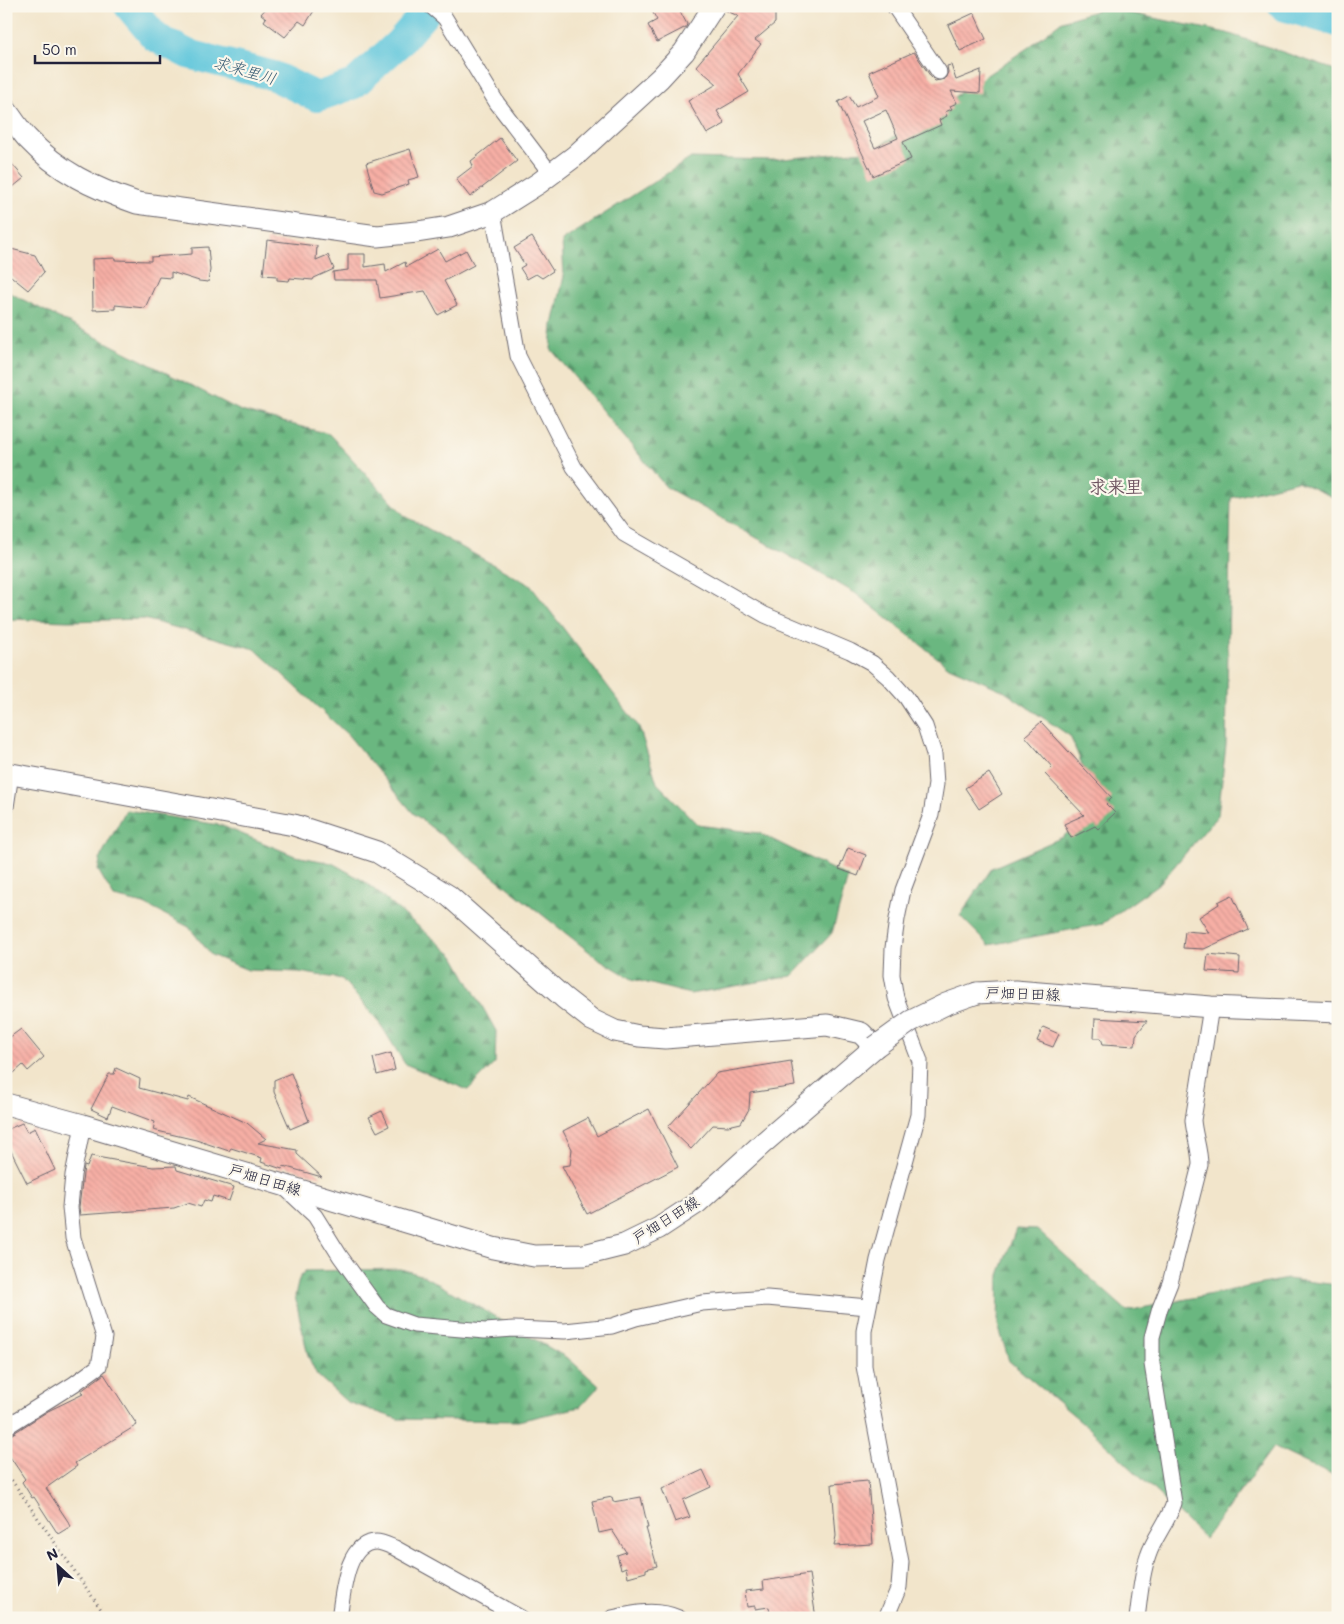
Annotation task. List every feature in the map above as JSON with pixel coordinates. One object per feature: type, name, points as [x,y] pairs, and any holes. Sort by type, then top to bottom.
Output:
[{"type":"street","points":[[431,6],[445,18],[497,103],[551,174]]},
{"type":"street","points":[[6,110],[26,137],[55,164],[84,183],[136,203],[377,236],[417,232],[449,227],[493,212],[575,156],[660,78],[684,52],[714,6]]},
{"type":"street","points":[[894,6],[939,72]]},
{"type":"street","points":[[493,212],[518,356],[574,467],[624,534],[765,614],[850,651],[872,664],[888,677],[906,697],[924,726],[934,754],[936,784],[931,815],[903,890],[897,919],[892,976],[896,998],[920,1061],[918,1115],[878,1260],[864,1331],[864,1366],[901,1562],[899,1587],[886,1618]]},
{"type":"street","points":[[6,807],[9,774],[294,825],[377,852],[449,896],[564,998],[592,1020],[615,1031],[639,1036],[665,1038],[827,1025],[861,1033],[875,1047]]},
{"type":"street","name":"戸畑日田線","points":[[6,1104],[83,1125],[493,1248],[534,1256],[584,1255],[624,1246],[659,1228],[697,1203],[762,1144],[875,1047],[911,1021],[946,1004],[977,993],[1015,990],[1210,1007],[1338,1012]]},
{"type":"street","points":[[1137,1618],[1141,1580],[1148,1555],[1170,1515],[1174,1503],[1152,1364],[1152,1337],[1160,1308],[1170,1283],[1200,1165],[1200,1150],[1194,1131],[1193,1120],[1210,1007]]},
{"type":"street","points":[[6,1427],[99,1366],[104,1337],[73,1238],[70,1208],[73,1175],[83,1125]]},
{"type":"street","points":[[281,1185],[315,1216],[340,1256],[377,1307],[386,1315],[414,1324],[485,1331],[514,1329],[565,1331],[612,1326],[636,1318],[702,1303],[767,1298],[868,1307]]},
{"type":"street","points":[[340,1618],[345,1580],[353,1556],[366,1544],[377,1542],[395,1548],[521,1618]]},
{"type":"street","points":[[612,1618],[635,1613],[657,1612],[679,1618]]},
{"type":"path","points":[[6,1472],[107,1618]]},
{"type":"green space","points":[[1105,8],[1227,33],[1338,71],[1338,507],[1335,498],[1297,481],[1231,498],[1226,745],[1218,815],[1161,882],[1102,924],[989,945],[960,916],[992,868],[1063,837],[1098,802],[1070,736],[1002,690],[949,667],[855,593],[666,487],[551,349],[553,325],[564,276],[562,241],[691,158],[773,160],[874,150],[1029,47],[1062,21]]},
{"type":"green space","points":[[6,291],[241,411],[329,434],[405,516],[530,585],[639,727],[657,783],[698,825],[759,833],[848,877],[832,933],[792,976],[690,994],[632,979],[596,957],[413,813],[348,735],[255,649],[144,619],[68,621],[6,619]]},
{"type":"green space","points":[[126,810],[220,825],[295,856],[332,863],[364,881],[454,956],[496,1031],[495,1063],[468,1090],[405,1064],[379,1022],[342,979],[299,972],[248,970],[211,955],[189,927],[144,904],[114,897],[98,870],[101,856]]},
{"type":"green space","points":[[1016,1229],[1037,1230],[1127,1311],[1287,1279],[1338,1285],[1338,1478],[1273,1447],[1205,1539],[1088,1427],[1009,1361],[998,1325],[999,1275]]},
{"type":"green space","points":[[401,1269],[424,1276],[569,1359],[599,1386],[580,1407],[518,1421],[398,1419],[347,1402],[317,1375],[308,1356],[295,1296],[299,1279],[305,1271]]},
{"type":"building","points":[[268,6],[317,6],[305,25],[299,21],[285,37],[264,21],[266,18],[261,14]]},
{"type":"building","points":[[660,6],[677,6],[687,24],[686,27],[657,42],[648,25],[657,20],[652,11]]},
{"type":"building","points":[[726,6],[769,6],[775,14],[775,23],[755,40],[761,44],[738,74],[749,92],[717,111],[725,124],[707,134],[688,101],[717,84],[696,66],[738,16],[725,10]]},
{"type":"building","points":[[974,13],[986,39],[960,51],[948,25]]},
{"type":"building","points":[[914,52],[935,81],[945,79],[948,72],[947,66],[951,65],[956,80],[981,70],[980,93],[951,91],[957,103],[950,106],[952,109],[945,112],[947,116],[939,120],[941,125],[903,142],[911,159],[873,176],[838,102],[849,96],[856,107],[879,96],[869,72]],"holes":[[[886,110],[898,138],[875,148],[862,121]]]},
{"type":"building","points":[[500,138],[517,161],[470,197],[456,179],[473,166],[471,161]]},
{"type":"building","points":[[410,149],[419,177],[408,180],[409,184],[382,193],[374,191],[366,163]]},
{"type":"building","points":[[6,157],[24,178],[13,187],[6,180]]},
{"type":"building","points":[[532,237],[553,271],[542,278],[536,274],[527,279],[520,268],[525,265],[514,248]]},
{"type":"building","points":[[267,240],[317,246],[316,260],[328,255],[334,269],[313,280],[290,278],[289,281],[277,280],[277,276],[263,275]]},
{"type":"building","points":[[208,247],[210,270],[208,282],[171,272],[171,278],[159,277],[145,308],[115,305],[115,309],[93,310],[92,259],[115,258],[115,260],[151,261],[151,257],[192,254],[192,248]]},
{"type":"building","points":[[11,249],[35,255],[44,272],[28,290],[6,272],[6,254]]},
{"type":"building","points":[[438,249],[445,261],[466,250],[474,265],[444,281],[457,305],[438,315],[425,291],[380,298],[377,280],[334,280],[333,272],[348,270],[348,254],[365,254],[365,267],[385,264],[386,272],[405,262],[406,267]]},
{"type":"building","points":[[1041,722],[1112,798],[1106,804],[1115,813],[1098,829],[1095,826],[1071,838],[1064,824],[1084,815],[1045,774],[1052,767],[1025,736]]},
{"type":"building","points":[[989,773],[1002,794],[979,809],[965,788]]},
{"type":"building","points":[[848,848],[866,855],[858,876],[839,869]]},
{"type":"building","points":[[1232,895],[1248,929],[1204,949],[1183,948],[1185,931],[1209,933],[1199,917],[1219,904],[1218,902]]},
{"type":"building","points":[[1208,954],[1240,957],[1239,973],[1206,971]]},
{"type":"building","points":[[1095,1018],[1147,1021],[1136,1035],[1135,1046],[1103,1044],[1101,1038],[1094,1038]]},
{"type":"building","points":[[1043,1027],[1059,1034],[1053,1047],[1037,1041]]},
{"type":"building","points":[[21,1029],[44,1057],[28,1071],[23,1065],[6,1080],[6,1040]]},
{"type":"building","points":[[391,1053],[395,1070],[377,1075],[373,1058]]},
{"type":"building","points":[[791,1061],[795,1086],[750,1093],[749,1109],[741,1123],[728,1126],[713,1125],[691,1149],[668,1127],[717,1073]]},
{"type":"building","points":[[116,1068],[140,1079],[139,1088],[188,1101],[189,1097],[247,1123],[266,1139],[258,1143],[297,1150],[297,1154],[322,1177],[283,1166],[282,1169],[261,1162],[262,1158],[231,1148],[229,1151],[196,1140],[153,1130],[155,1122],[112,1106],[108,1117],[91,1109],[109,1074],[114,1074]]},
{"type":"building","points":[[291,1073],[309,1121],[290,1129],[274,1092],[274,1080]]},
{"type":"building","points":[[649,1109],[678,1167],[587,1214],[562,1166],[570,1165],[572,1149],[563,1131],[588,1118],[597,1136]]},
{"type":"building","points":[[382,1111],[389,1126],[377,1132],[369,1117]]},
{"type":"building","points":[[22,1123],[27,1132],[35,1128],[55,1170],[27,1183],[6,1141],[6,1130]]},
{"type":"building","points":[[91,1156],[153,1167],[176,1166],[177,1170],[234,1187],[229,1201],[213,1196],[211,1202],[204,1200],[201,1207],[188,1203],[174,1208],[80,1215],[79,1207],[84,1166],[87,1167]]},
{"type":"building","points":[[104,1374],[137,1425],[75,1463],[77,1466],[46,1488],[71,1526],[58,1534],[22,1482],[25,1479],[6,1451],[6,1438],[48,1411],[83,1394],[81,1391]]},
{"type":"building","points":[[703,1470],[711,1487],[683,1500],[690,1517],[675,1522],[662,1489]]},
{"type":"building","points":[[868,1481],[873,1544],[834,1546],[836,1536],[832,1484]]},
{"type":"building","points":[[612,1497],[613,1502],[641,1497],[648,1528],[646,1528],[657,1566],[646,1569],[646,1572],[628,1577],[626,1567],[621,1569],[617,1555],[626,1552],[612,1530],[599,1533],[592,1501]]},
{"type":"building","points":[[809,1574],[816,1618],[771,1618],[769,1607],[755,1609],[755,1606],[747,1607],[745,1591],[764,1589],[763,1581]]},
{"type":"waterway","name":"求来里川","points":[[129,6],[155,37],[188,54],[274,76],[317,97],[354,84],[399,43],[431,6]]},
{"type":"waterway","name":"求来里川","points":[[1283,6],[1338,22]]},
{"type":"district","name":"求来里","points":[[1116,487]]}]
